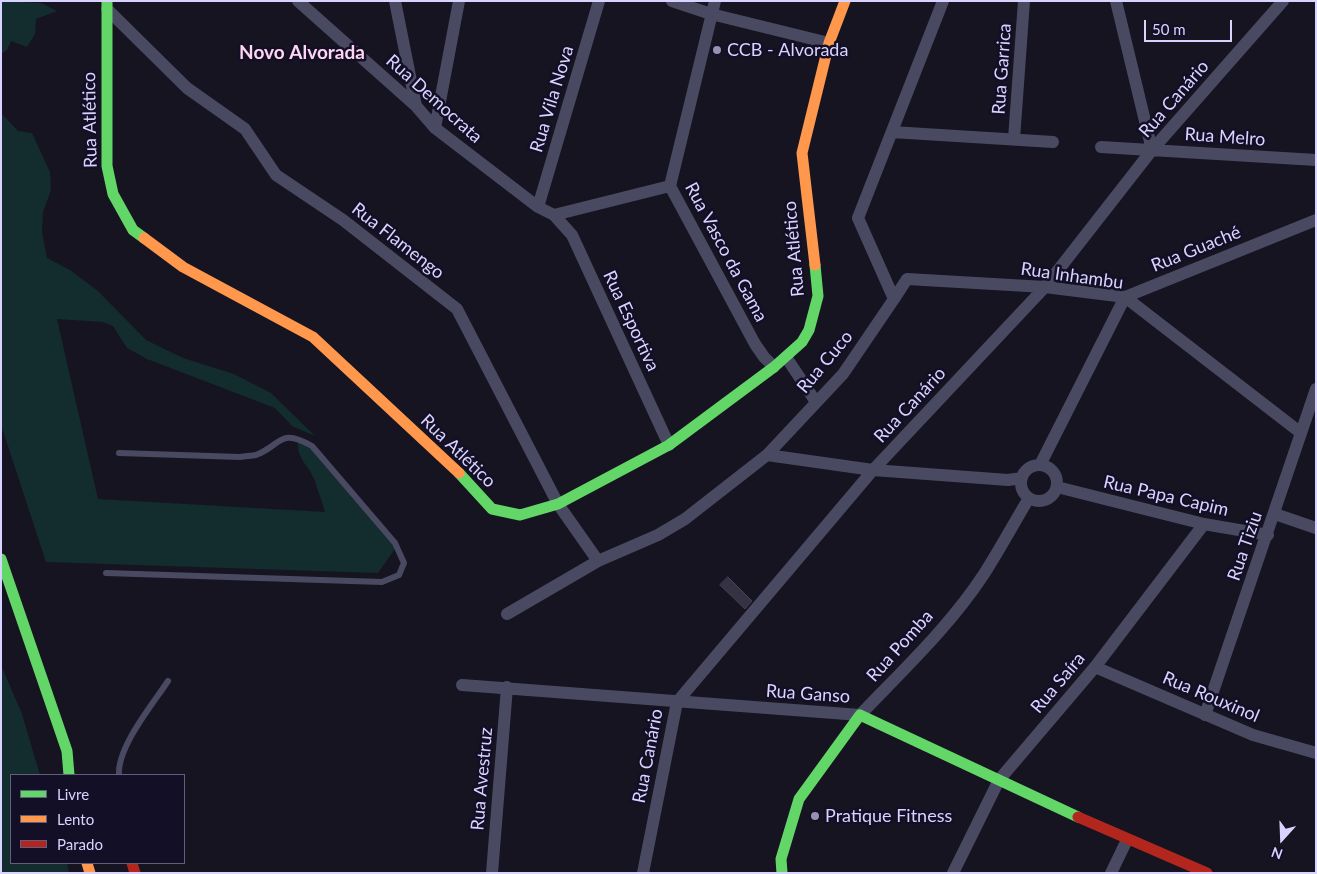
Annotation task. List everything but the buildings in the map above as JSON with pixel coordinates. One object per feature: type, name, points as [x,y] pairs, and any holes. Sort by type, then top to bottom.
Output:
[{"type":"main road","name":"Rua Atlético","points":[[107,5],[107,166],[113,194],[133,230],[183,267],[313,337],[470,484],[492,509],[520,515],[558,504],[669,445],[774,367],[802,342],[810,330],[818,296],[802,153],[829,43],[845,1]]},
{"type":"main road","points":[[1,559],[67,751],[69,774]]},
{"type":"main road","name":"Rua Ganso","points":[[860,715],[1127,840],[1207,873]]},
{"type":"main road","name":"Rua Pomba","points":[[782,873],[781,859],[799,799],[860,715]]},
{"type":"street","name":"Rua Democrata","points":[[298,1],[416,106],[435,128],[538,206],[554,215]]},
{"type":"street","points":[[395,1],[416,106]]},
{"type":"street","points":[[435,128],[459,1]]},
{"type":"street","name":"Rua Vila Nova","points":[[538,206],[599,1]]},
{"type":"street","points":[[672,1],[711,14],[829,43]]},
{"type":"street","name":"Rua Vasco da Gama","points":[[715,1],[670,186],[755,344],[774,367]]},
{"type":"street","points":[[894,299],[858,218],[943,1]]},
{"type":"street","name":"Rua Garrica","points":[[1014,139],[1024,1]]},
{"type":"street","points":[[1116,1],[1152,150]]},
{"type":"street","name":"Rua Canário","points":[[643,873],[677,702],[873,470],[1045,287],[1152,150],[1283,1]]},
{"type":"street","name":"Rua Flamengo","points":[[107,5],[187,88],[245,129],[276,175],[343,220],[457,309],[558,504],[598,561]]},
{"type":"street","points":[[892,132],[1053,142]]},
{"type":"street","name":"Rua Melro","points":[[1101,146],[1316,160]]},
{"type":"street","points":[[554,215],[670,186]]},
{"type":"street","name":"Rua Esportiva","points":[[554,215],[572,235],[669,445]]},
{"type":"street","name":"Rua Guaché","points":[[1124,297],[1316,220]]},
{"type":"street","name":"Rua Inhambu","points":[[894,299],[907,279],[1045,287],[1124,297],[1301,434]]},
{"type":"street","points":[[1040,465],[1054,472],[1057,487],[1046,500],[1035,501],[1029,498],[1022,489],[1022,478],[1029,469],[1040,465],[1124,297]]},
{"type":"street","name":"Rua Cuco","points":[[507,614],[598,561],[658,535],[685,519],[767,455],[843,374],[894,299]]},
{"type":"street","points":[[786,357],[816,402]]},
{"type":"street","name":"Rua Tiziu","points":[[1205,714],[1268,535],[1316,389]]},
{"type":"street","points":[[767,455],[873,470],[1008,480],[1022,478]]},
{"type":"street","name":"Rua Papa Capim","points":[[1057,487],[1204,524],[1268,535]]},
{"type":"street","name":"Rua Pomba","points":[[860,715],[914,658],[965,599],[984,574],[1029,498]]},
{"type":"street","points":[[1275,514],[1316,528]]},
{"type":"street","name":"Rua Saíra","points":[[953,873],[999,780],[1095,667],[1204,524]]},
{"type":"street","name":"Rua Rouxinol","points":[[1095,667],[1253,735],[1316,753]]},
{"type":"street","name":"Rua Ganso","points":[[462,685],[860,715]]},
{"type":"street","name":"Rua Avestruz","points":[[492,873],[507,688]]},
{"type":"street","points":[[1111,873],[1127,840]]},
{"type":"lane","points":[[106,573],[382,582],[399,575],[404,563],[390,536],[312,446],[298,438],[281,438],[256,454],[240,457],[119,453]]},
{"type":"lane","points":[[118,774],[118,766],[134,733],[168,681]]},
{"type":"green space","points":[[1,1],[41,3],[57,11],[36,19],[35,34],[27,47],[11,41],[7,50],[1,54]]},
{"type":"green space","points":[[1,113],[18,131],[32,133],[50,172],[51,190],[43,212],[42,232],[47,258],[70,270],[98,291],[146,340],[183,358],[234,374],[271,393],[315,436],[292,426],[275,408],[147,359],[127,348],[113,326],[103,322],[57,319],[98,499],[325,512],[315,481],[301,457],[298,438],[312,446],[397,546],[378,573],[46,562],[1,425]]},
{"type":"green space","points":[[1,665],[22,714],[40,774],[10,774],[10,864],[67,864],[69,873],[1,873]]},
{"type":"traffic: fast","points":[[107,1],[107,166],[113,194],[133,230],[144,238]]},
{"type":"traffic: fast","points":[[459,473],[492,509],[520,515],[558,504],[669,445],[774,367],[802,342],[809,330],[818,296],[815,265]]},
{"type":"traffic: fast","points":[[1,559],[67,751],[69,774]]},
{"type":"traffic: fast","points":[[782,873],[781,859],[799,799],[860,715],[1078,817]]},
{"type":"traffic: slow","points":[[815,265],[802,153],[829,43],[845,1]]},
{"type":"traffic: slow","points":[[144,238],[183,267],[313,337],[459,473]]},
{"type":"traffic: slow","points":[[87,864],[90,873]]},
{"type":"traffic: jam","points":[[1078,817],[1207,873]]},
{"type":"traffic: jam","points":[[132,864],[135,873]]},
{"type":"place","name":"CCB - Alvorada","points":[[717,50]]},
{"type":"place","name":"Pratique Fitness","points":[[815,816]]},
{"type":"district","name":"Novo Alvorada","points":[[302,53]]}]
